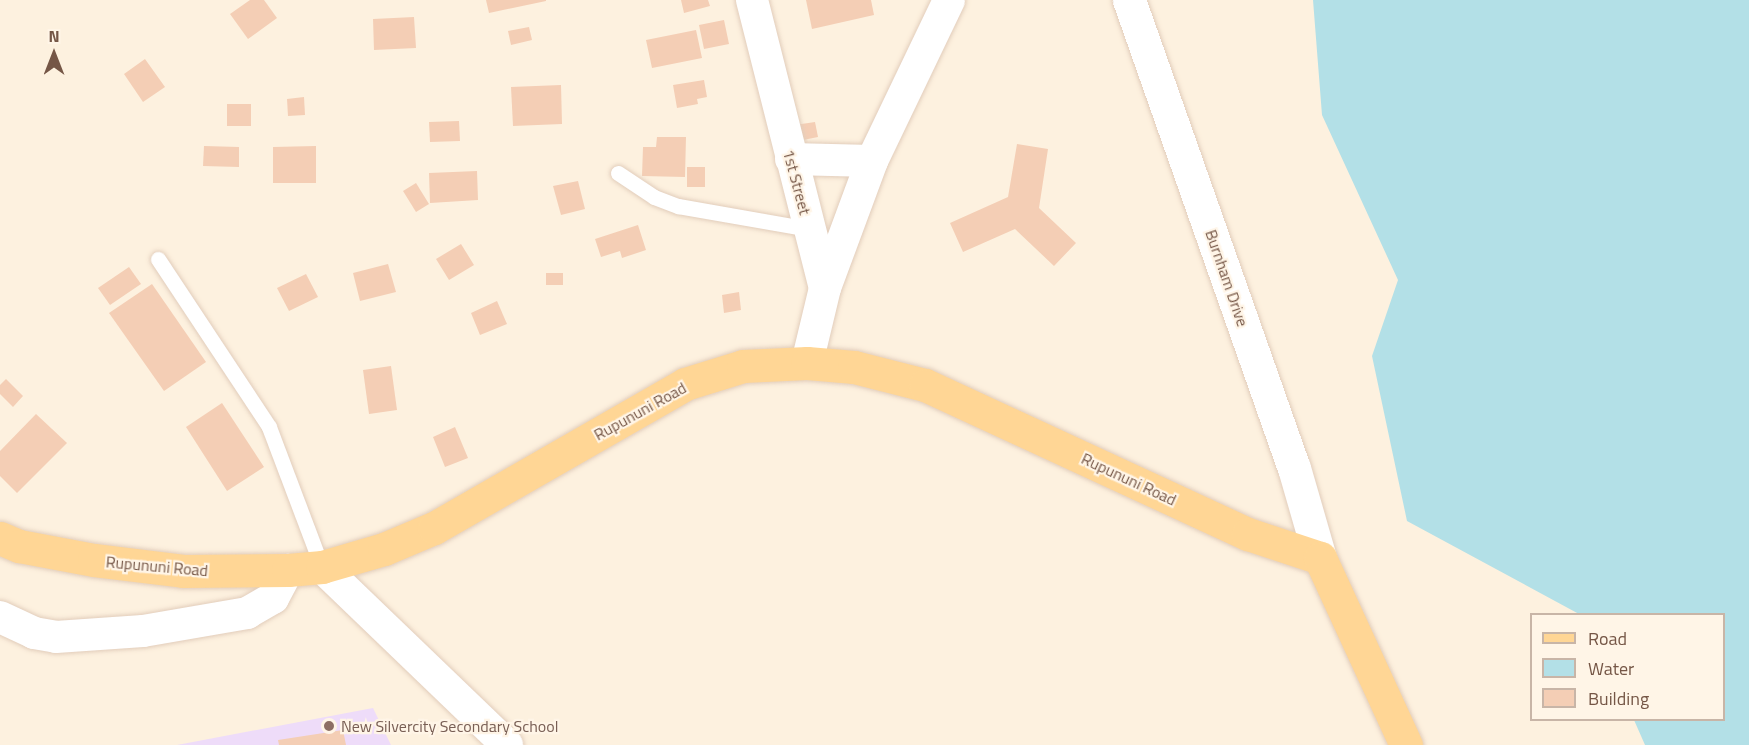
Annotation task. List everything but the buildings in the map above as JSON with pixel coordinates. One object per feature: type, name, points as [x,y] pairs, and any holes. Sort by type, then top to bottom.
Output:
[{"type":"main road","name":"Rupununi Road","points":[[0,538],[19,546],[94,560],[183,571],[288,570],[322,567],[384,549],[434,528],[685,384],[742,366],[807,363],[855,367],[925,385],[1248,534],[1320,558]]},
{"type":"main road","points":[[1320,558],[1406,745]]},
{"type":"street","name":"1st Street","points":[[752,0],[825,288],[807,363]]},
{"type":"street","points":[[825,288],[872,161],[949,0]]},
{"type":"street","name":"Burnham Drive","points":[[1129,0],[1294,468],[1320,558]]},
{"type":"street","points":[[791,159],[872,161]]},
{"type":"street","points":[[322,567],[507,745]]},
{"type":"street","points":[[0,617],[34,633],[56,637],[143,632],[247,613],[273,598],[288,570]]},
{"type":"lane","points":[[618,173],[654,197],[678,206],[810,229]]},
{"type":"lane","points":[[158,259],[269,427],[322,567]]},
{"type":"shaded area","name":"New Silvercity Secondary School","points":[[373,708],[391,745],[177,745]]},
{"type":"water","points":[[1313,0],[1749,0],[1749,745],[1645,745],[1634,721],[1725,721],[1725,613],[1577,613],[1407,521],[1372,356],[1398,280],[1322,115]]},
{"type":"place","name":"New Silvercity Secondary School","points":[[329,726]]}]
